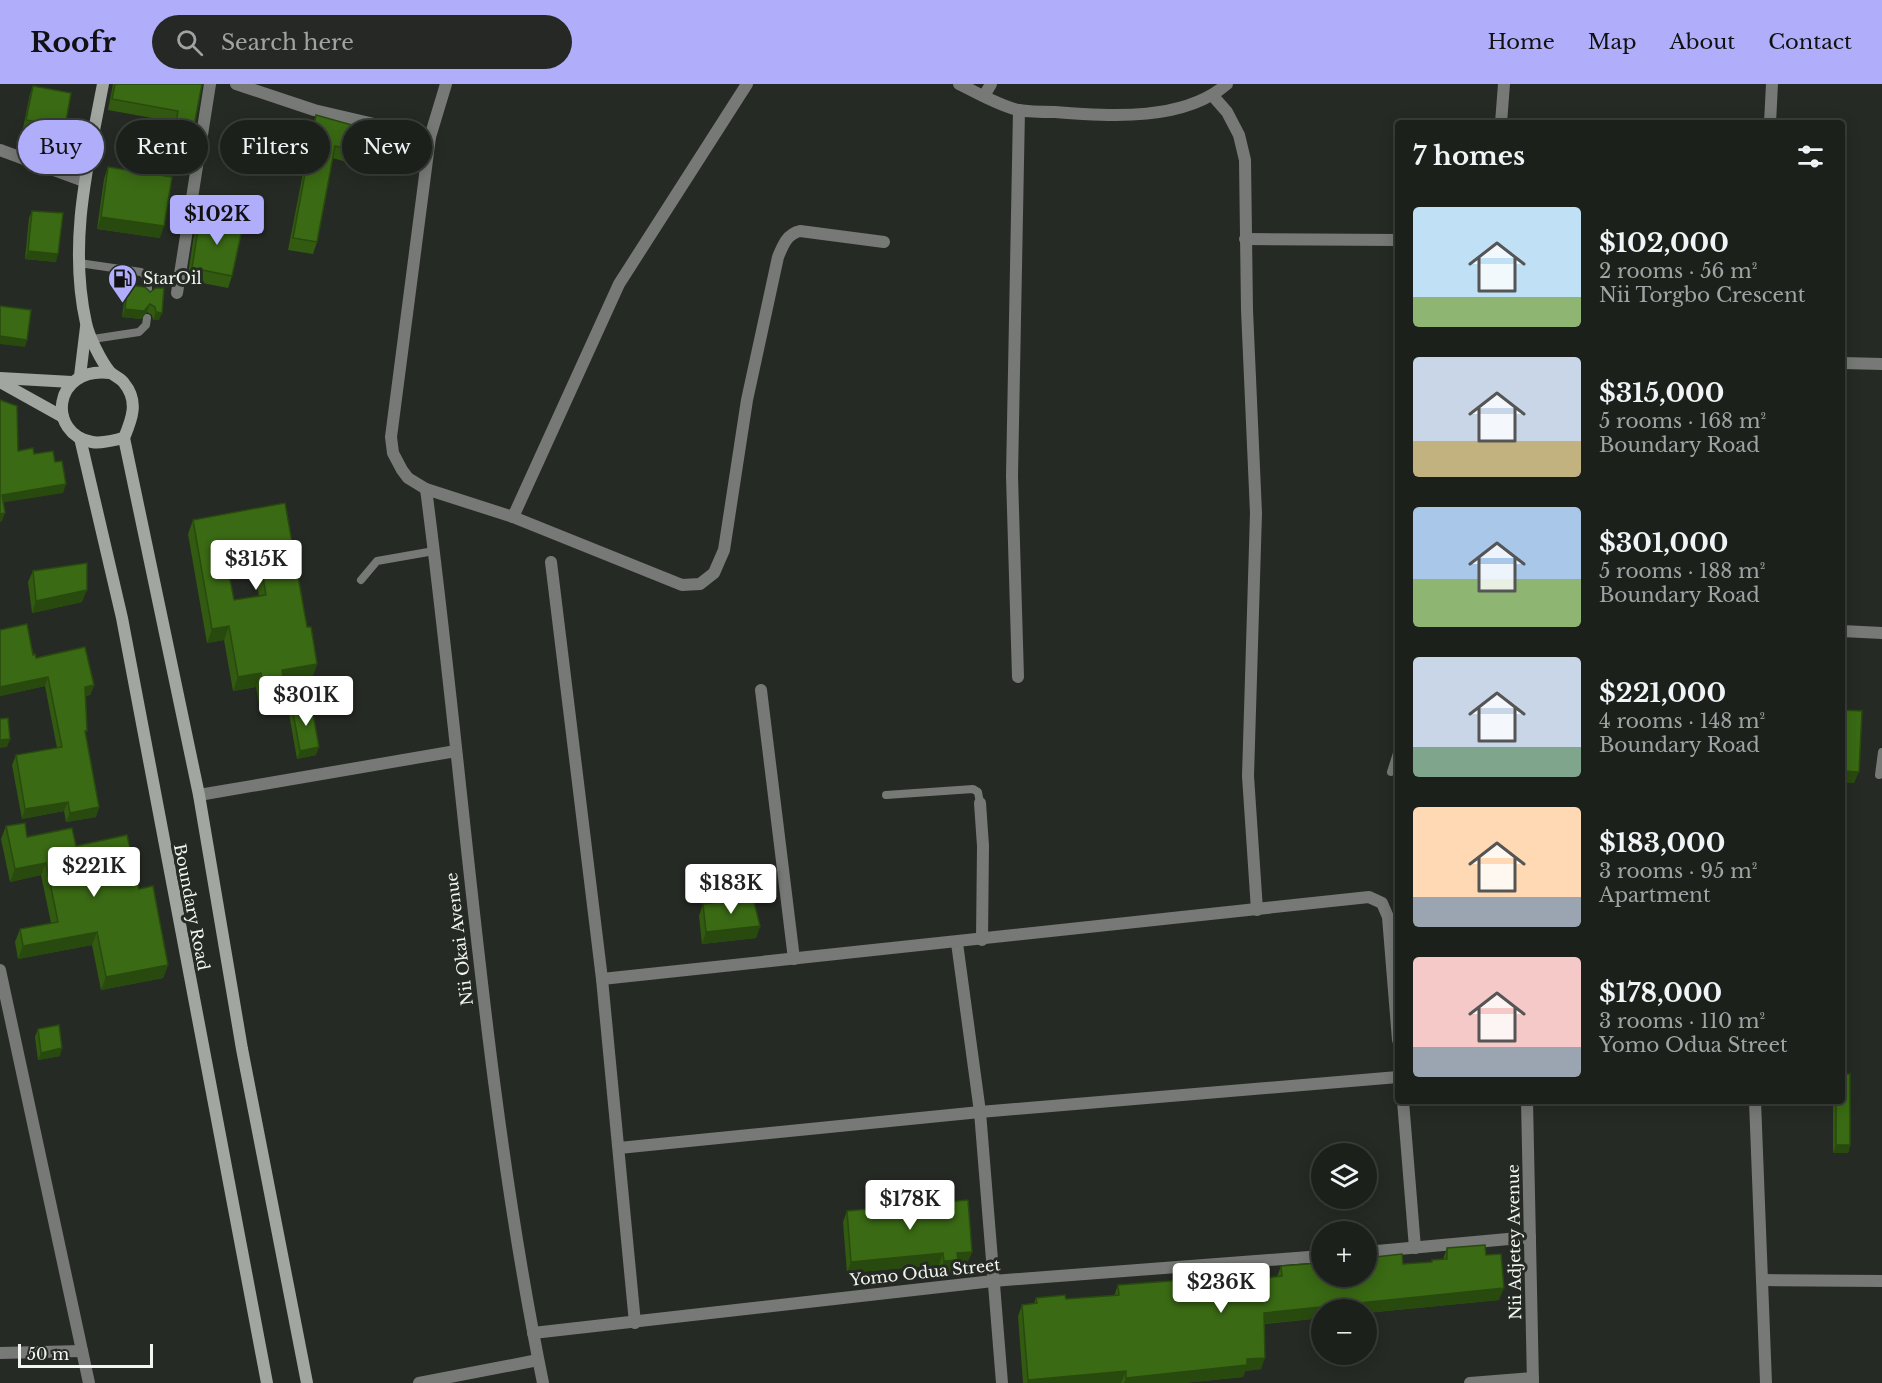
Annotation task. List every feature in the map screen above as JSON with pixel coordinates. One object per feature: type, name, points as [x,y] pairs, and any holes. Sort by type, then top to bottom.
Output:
[{"type":"main road","points":[[0,380],[76,379],[95,371],[110,373],[123,381],[133,400],[134,407],[124,438],[101,443],[80,438],[70,429],[63,417],[62,405],[65,392],[76,379],[86,325],[78,230],[84,180],[103,84]]},
{"type":"main road","points":[[86,325],[110,373]]},
{"type":"main road","points":[[0,380],[63,417]]},
{"type":"main road","name":"Boundary Road","points":[[80,438],[122,618],[267,1383]]},
{"type":"main road","name":"Boundary Road","points":[[124,438],[199,795],[242,1049],[307,1383]]},
{"type":"street","points":[[177,293],[210,84]]},
{"type":"street","points":[[236,84],[314,111],[354,120]]},
{"type":"street","points":[[432,130],[446,84]]},
{"type":"street","points":[[513,517],[619,284],[747,84]]},
{"type":"street","points":[[959,84],[1019,110],[1078,114],[1138,113],[1180,108],[1213,96],[1227,84]]},
{"type":"street","points":[[984,96],[992,84]]},
{"type":"street","points":[[1501,120],[1504,84]]},
{"type":"street","points":[[1770,120],[1772,84]]},
{"type":"street","points":[[1213,96],[1227,112],[1241,143],[1245,160],[1245,239],[1256,513],[1248,776],[1257,910]]},
{"type":"street","points":[[1018,677],[1012,476],[1019,110]]},
{"type":"street","points":[[0,150],[84,180]]},
{"type":"street","points":[[425,174],[391,437],[393,453],[402,470],[408,478],[426,489],[513,517],[682,585],[700,584],[714,573],[724,550],[747,400],[778,257],[783,244],[791,234],[800,231],[884,242]]},
{"type":"street","points":[[1245,239],[1395,240]]},
{"type":"street","points":[[1845,363],[1882,364]]},
{"type":"street","name":"Nii Okai Avenue","points":[[426,489],[435,551],[476,948],[499,1126],[543,1383]]},
{"type":"street","points":[[551,562],[602,979],[635,1323]]},
{"type":"street","points":[[1845,631],[1882,633]]},
{"type":"street","points":[[761,690],[794,959]]},
{"type":"street","points":[[199,795],[456,751]]},
{"type":"street","points":[[980,803],[983,846],[982,940]]},
{"type":"street","points":[[602,979],[957,943],[1369,897],[1382,903],[1388,917],[1395,1003]]},
{"type":"street","points":[[957,943],[980,1112],[1002,1383]]},
{"type":"street","points":[[0,970],[89,1383]]},
{"type":"street","points":[[619,1148],[980,1112],[1395,1077]]},
{"type":"street","points":[[1403,1104],[1415,1248]]},
{"type":"street","name":"Nii Adjetey Avenue","points":[[1527,1104],[1533,1380]]},
{"type":"street","points":[[1755,1104],[1766,1383]]},
{"type":"street","points":[[1377,1251],[1530,1237]]},
{"type":"street","name":"Yomo Odua Street","points":[[533,1333],[993,1281],[1311,1257]]},
{"type":"street","points":[[1762,1280],[1882,1281]]},
{"type":"street","points":[[0,1353],[82,1351]]},
{"type":"street","points":[[419,1383],[538,1360]]},
{"type":"street","points":[[1470,1383],[1533,1380]]},
{"type":"lane","points":[[79,263],[141,272],[148,277],[148,294]]},
{"type":"lane","points":[[93,339],[139,332],[146,325],[147,318]]},
{"type":"lane","points":[[361,580],[377,561],[435,551]]},
{"type":"lane","points":[[1879,775],[1882,752]]},
{"type":"lane","points":[[1391,772],[1395,759]]},
{"type":"lane","points":[[886,795],[973,789],[978,792],[980,803]]},
{"type":"building","points":[[115,84],[202,84],[195,120],[176,120],[178,111],[112,99]]},
{"type":"building","points":[[33,86],[71,93],[66,120],[26,120]]},
{"type":"building","points":[[316,115],[342,122],[342,148],[335,146],[330,173],[330,120],[315,120]]},
{"type":"building","points":[[108,167],[116,168],[116,174],[153,174],[172,177],[164,226],[101,217]]},
{"type":"building","points":[[305,174],[330,174],[317,242],[293,238]]},
{"type":"building","points":[[32,211],[63,213],[58,254],[28,251]]},
{"type":"building","points":[[200,217],[243,225],[232,276],[192,268]]},
{"type":"building","points":[[128,285],[145,287],[150,292],[156,288],[164,288],[162,313],[156,312],[155,307],[150,304],[144,311],[125,309]]},
{"type":"building","points":[[0,306],[31,310],[27,340],[0,336]]},
{"type":"building","points":[[0,400],[17,406],[18,451],[33,448],[34,454],[53,451],[55,462],[62,461],[66,484],[2,495],[5,513],[0,514]]},
{"type":"building","points":[[285,503],[307,627],[311,627],[317,664],[282,670],[284,686],[264,690],[261,673],[238,677],[229,626],[212,629],[193,520]],"holes":[[[259,553],[266,595],[234,600],[226,559]]]},
{"type":"building","points":[[87,563],[87,590],[36,601],[33,571]]},
{"type":"building","points":[[27,624],[33,655],[35,654],[36,658],[85,647],[94,685],[85,687],[87,731],[85,731],[99,807],[70,813],[68,802],[25,809],[16,755],[62,747],[48,677],[0,687],[0,630]]},
{"type":"building","points":[[311,703],[319,747],[300,751],[292,707]]},
{"type":"building","points":[[1845,710],[1862,711],[1859,772],[1845,771]]},
{"type":"building","points":[[8,718],[10,739],[0,740],[0,719]]},
{"type":"building","points":[[25,823],[27,837],[72,828],[76,846],[127,835],[139,889],[153,886],[168,965],[106,977],[97,932],[23,946],[20,929],[58,922],[46,863],[15,869],[6,826]]},
{"type":"building","points":[[753,898],[760,926],[706,932],[703,904]]},
{"type":"building","points":[[59,1025],[62,1048],[41,1053],[38,1029]]},
{"type":"building","points":[[1845,1074],[1850,1074],[1850,1145],[1836,1145],[1836,1104],[1845,1104]]},
{"type":"building","points":[[968,1200],[972,1252],[957,1253],[958,1260],[944,1261],[943,1253],[851,1262],[847,1211]]},
{"type":"building","points":[[1485,1245],[1486,1255],[1501,1254],[1504,1288],[1377,1301],[1377,1299],[1311,1299],[1311,1308],[1264,1313],[1265,1358],[1247,1359],[1247,1365],[1126,1378],[1126,1371],[1028,1380],[1022,1305],[1037,1303],[1036,1298],[1065,1295],[1066,1299],[1119,1295],[1118,1285],[1236,1276],[1236,1283],[1266,1281],[1266,1278],[1282,1276],[1281,1266],[1311,1264],[1311,1287],[1377,1287],[1377,1257],[1402,1254],[1403,1264],[1432,1262],[1432,1260],[1447,1259],[1447,1248]]},
{"type":"place","name":"StarOil","points":[[122,304]]}]
